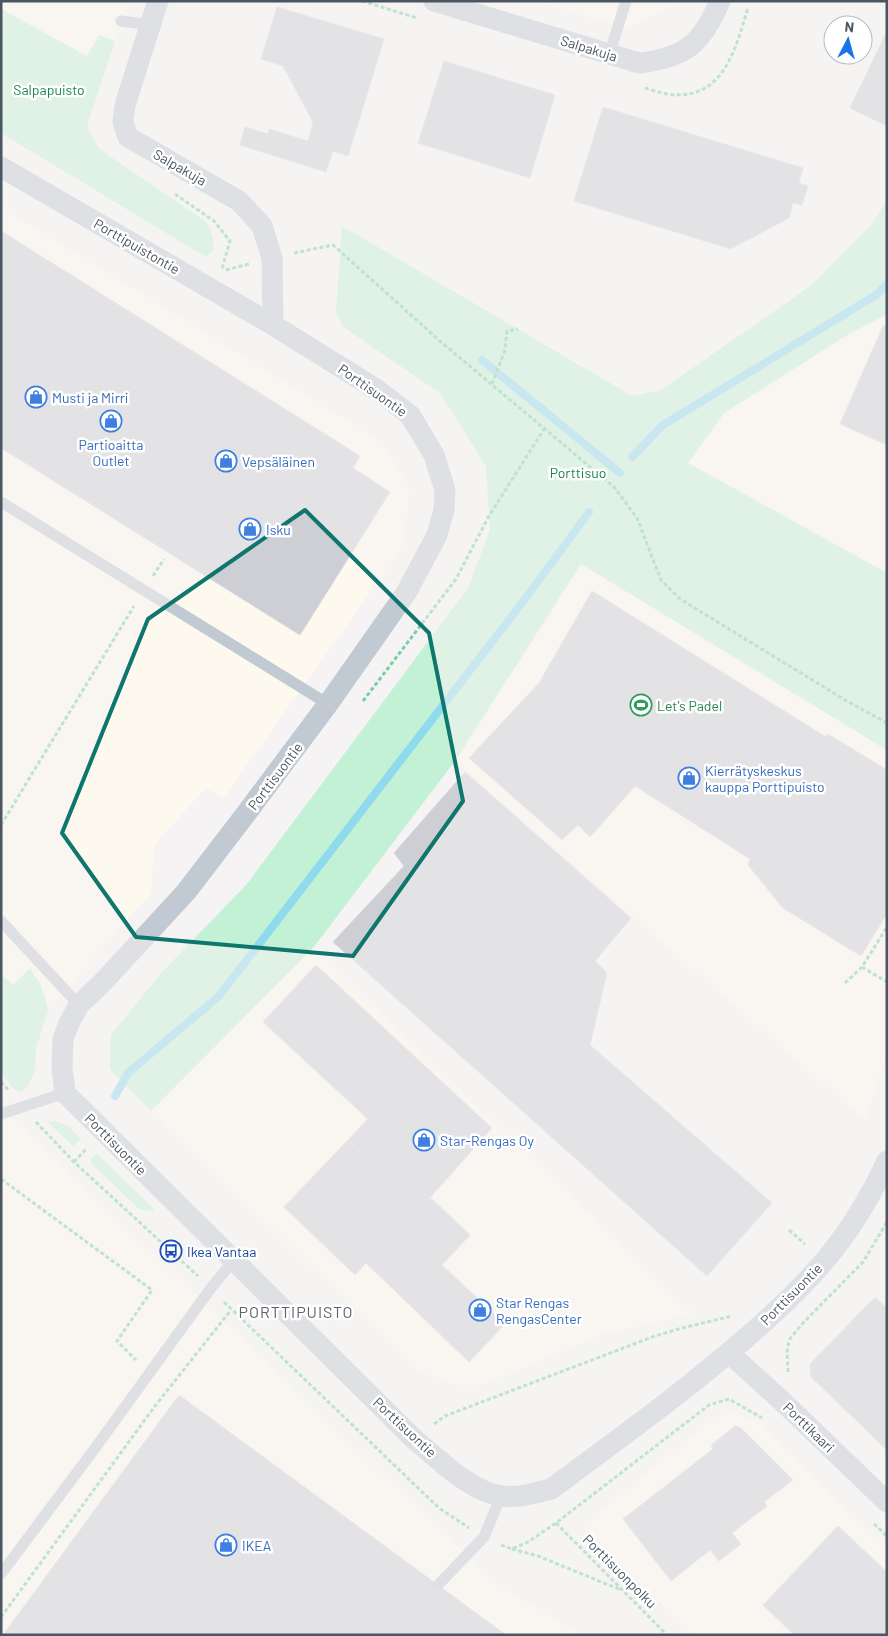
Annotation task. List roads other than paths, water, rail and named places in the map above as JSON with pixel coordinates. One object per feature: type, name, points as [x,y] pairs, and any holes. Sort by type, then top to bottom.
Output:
[{"type":"street","name":"Salpakuja","points":[[158,1],[125,106],[123,122],[128,137],[239,202],[262,226],[272,258],[273,324]]},
{"type":"street","name":"Salpakuja","points":[[434,1],[639,63],[670,58],[696,43],[714,16],[720,1]]},
{"type":"street","name":"Porttipuistontie","points":[[1,167],[273,324]]},
{"type":"street","name":"Porttisuontie","points":[[273,324],[376,389],[410,415],[434,455],[445,490],[444,510],[437,535],[406,593],[246,816],[186,892],[80,1005],[69,1023],[63,1039],[62,1067],[65,1093],[415,1440],[462,1479],[483,1490],[501,1496],[529,1495],[552,1489],[695,1382],[729,1353],[785,1304],[842,1240],[872,1192],[887,1161]]},
{"type":"street","name":"Porttikaari","points":[[729,1353],[784,1402],[887,1502]]},
{"type":"lane","points":[[609,54],[626,1]]},
{"type":"lane","points":[[122,21],[151,25]]},
{"type":"lane","points":[[1,502],[328,704]]},
{"type":"lane","points":[[1,921],[80,1005]]},
{"type":"lane","points":[[1,1114],[20,1106],[65,1093]]},
{"type":"lane","points":[[1,1574],[211,1288],[234,1260]]},
{"type":"lane","points":[[438,1585],[484,1537],[501,1496]]},
{"type":"waterway","points":[[632,457],[663,425],[876,295],[887,284]]},
{"type":"waterway","points":[[482,360],[620,473]]},
{"type":"waterway","points":[[115,1096],[128,1073],[219,996],[525,599],[589,512]]},
{"type":"place","name":"Musti ja Mirri","points":[[36,397]]},
{"type":"place","name":"Partioaitta Outlet","points":[[111,421]]},
{"type":"place","name":"Vepsäläinen","points":[[226,461]]},
{"type":"place","name":"Isku","points":[[250,529]]},
{"type":"place","name":"Let's Padel","points":[[641,705]]},
{"type":"place","name":"Kierrätyskeskus kauppa Porttipuisto","points":[[689,778]]},
{"type":"place","name":"Star-Rengas Oy","points":[[424,1140]]},
{"type":"place","name":"Ikea Vantaa","points":[[171,1251]]},
{"type":"place","name":"Star Rengas RengasCenter","points":[[480,1310]]},
{"type":"place","name":"IKEA","points":[[226,1545]]},
{"type":"district","name":"PORTTIPUISTO","points":[[296,1311]]},
{"type":"park label","name":"Salpapuisto","points":[[49,89]]},
{"type":"park label","name":"Porttisuo","points":[[578,472]]}]
